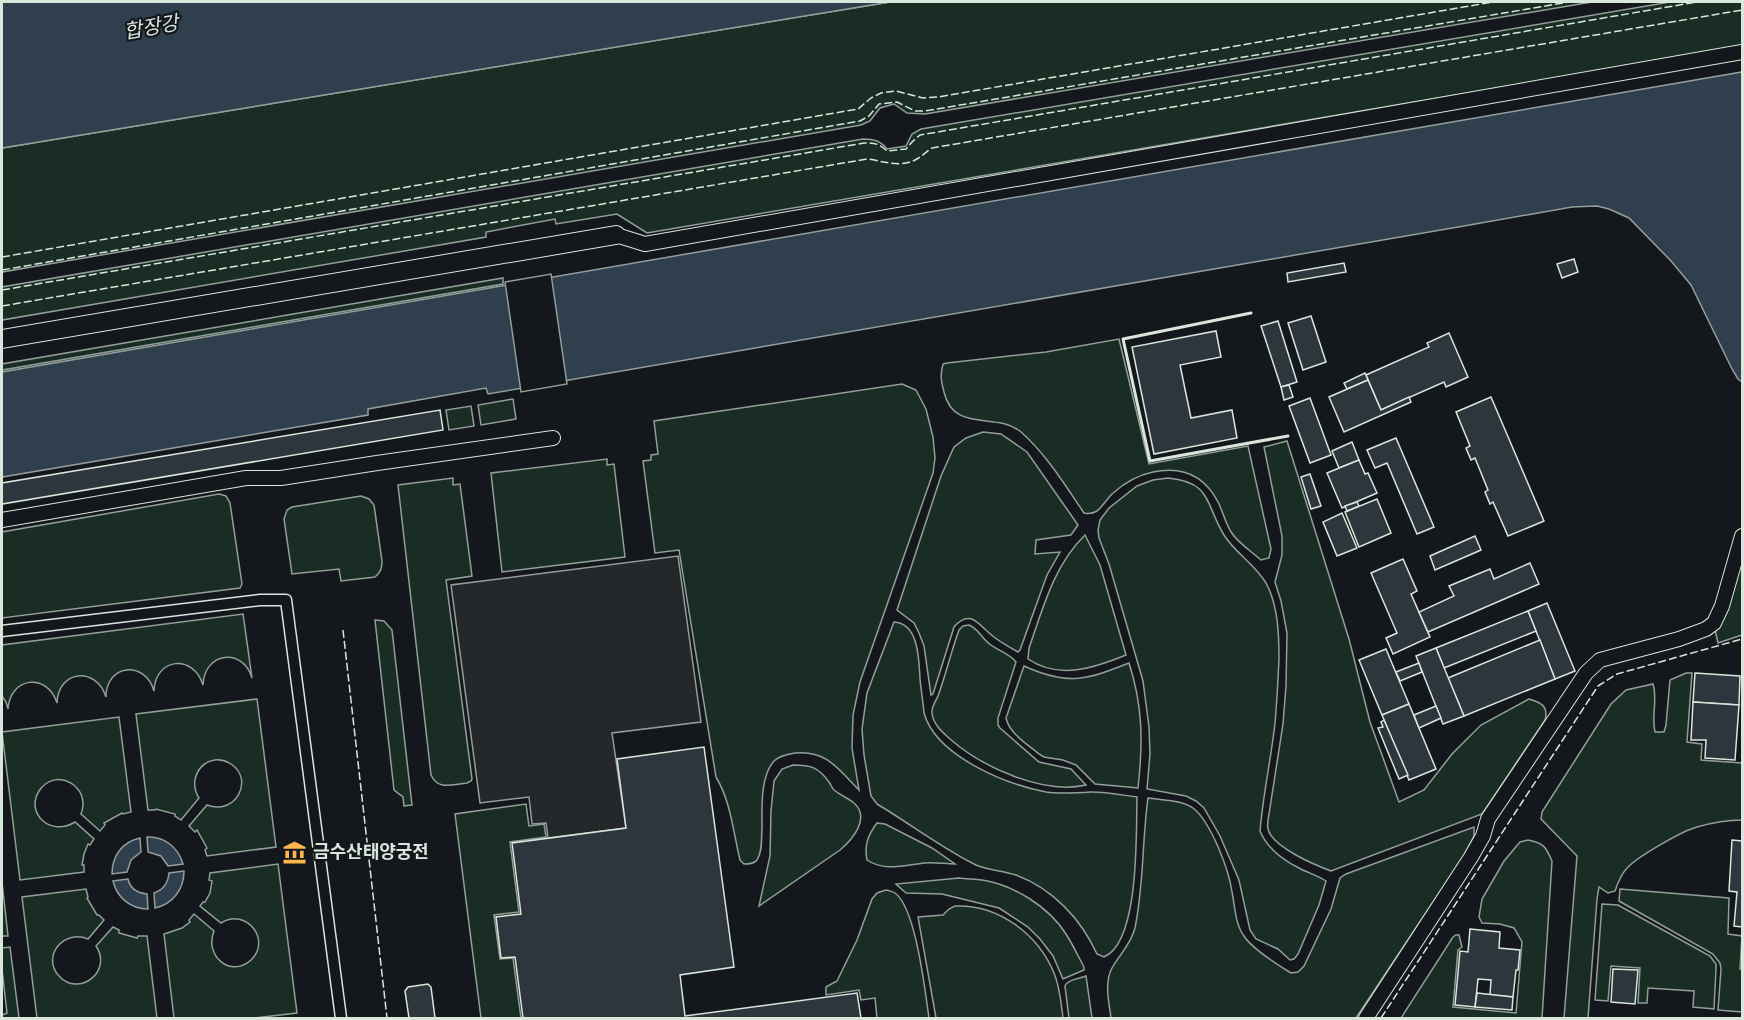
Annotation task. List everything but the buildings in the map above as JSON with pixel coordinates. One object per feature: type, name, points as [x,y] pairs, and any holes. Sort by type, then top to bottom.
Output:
[{"type":"street","points":[[2,339],[616,235],[645,244],[1743,52]]},
{"type":"street","points":[[2,520],[246,478],[281,478],[553,438]]},
{"type":"street","points":[[1366,1018],[1471,857],[1483,836],[1488,819],[1586,673],[1600,660],[1679,639],[1706,629],[1714,623],[1722,606],[1743,536]]},
{"type":"street","points":[[2,632],[260,600],[286,600],[341,1018]]},
{"type":"green space","points":[[890,2],[1592,2],[925,114],[907,113],[894,104],[880,108],[870,121],[861,125],[2,272],[2,148]]},
{"type":"green space","points":[[1670,2],[1742,2],[1742,46],[647,233],[617,214],[556,224],[555,219],[486,232],[486,237],[2,320],[2,287],[863,139],[877,141],[887,149],[906,146],[912,134],[921,129]]},
{"type":"green space","points":[[503,278],[503,284],[2,370],[2,364]]},
{"type":"green space","points":[[1119,339],[1149,464],[1248,446],[1271,549],[1269,558],[1261,560],[1237,540],[1220,506],[1206,485],[1183,472],[1164,470],[1142,475],[1116,490],[1097,511],[1090,514],[1084,513],[1047,460],[1021,432],[1000,423],[966,418],[949,405],[944,392],[941,378],[943,364],[1046,352]]},
{"type":"green space","points":[[902,384],[916,390],[926,409],[933,437],[935,458],[933,473],[860,682],[853,715],[852,748],[859,790],[831,762],[816,755],[795,753],[774,761],[769,767],[764,784],[760,853],[757,860],[744,864],[740,860],[725,796],[716,777],[679,550],[655,553],[643,461],[651,460],[651,455],[658,454],[654,421]]},
{"type":"green space","points":[[513,399],[516,419],[481,425],[478,405]]},
{"type":"green space","points":[[471,406],[474,426],[449,430],[446,410]]},
{"type":"green space","points":[[983,432],[1001,434],[1027,452],[1078,525],[1071,535],[1036,540],[1035,554],[1060,552],[1047,575],[1020,650],[1018,652],[1003,644],[973,620],[964,619],[954,627],[931,695],[924,646],[919,633],[914,623],[897,610],[941,476],[954,447],[966,438]]},
{"type":"green space","points":[[1287,441],[1349,639],[1370,722],[1399,802],[1424,790],[1452,754],[1481,725],[1529,699],[1540,703],[1546,711],[1545,720],[1482,814],[1331,871],[1285,849],[1271,836],[1268,827],[1283,724],[1287,633],[1275,582],[1282,555],[1282,536],[1264,447]]},
{"type":"green space","points":[[607,459],[607,465],[614,464],[625,557],[502,572],[491,473]]},
{"type":"green space","points":[[453,478],[453,485],[460,484],[472,576],[446,580],[472,779],[467,783],[442,785],[431,775],[398,485]]},
{"type":"green space","points":[[1168,478],[1193,484],[1200,490],[1224,535],[1261,576],[1273,601],[1277,620],[1279,659],[1275,723],[1260,831],[1271,848],[1281,857],[1326,881],[1319,905],[1294,959],[1290,960],[1278,949],[1256,939],[1250,930],[1239,880],[1220,836],[1204,808],[1186,796],[1147,789],[1150,754],[1149,727],[1143,681],[1098,530],[1100,520],[1109,508],[1137,486],[1153,480]]},
{"type":"green space","points":[[219,494],[226,496],[230,503],[242,584],[240,588],[2,618],[2,532]]},
{"type":"green space","points":[[361,496],[369,499],[374,505],[382,561],[379,573],[375,577],[341,581],[339,569],[292,574],[284,519],[287,510],[292,507]]},
{"type":"green space","points":[[1085,535],[1100,565],[1126,655],[1089,668],[1052,669],[1028,659],[1029,648],[1057,573]]},
{"type":"green space","points":[[1742,553],[1742,635],[1718,643],[1715,630]]},
{"type":"green space","points":[[243,614],[252,678],[241,661],[224,658],[210,666],[205,674],[203,685],[191,668],[183,664],[175,664],[167,666],[161,672],[156,680],[154,691],[143,674],[127,670],[119,672],[112,678],[106,697],[94,680],[78,676],[70,678],[64,684],[59,692],[57,703],[52,693],[38,683],[30,682],[15,690],[10,698],[8,709],[2,696],[2,645]]},
{"type":"green space","points":[[375,620],[384,621],[392,630],[412,805],[404,806],[403,797],[394,790]]},
{"type":"green space","points":[[894,622],[908,629],[916,644],[924,713],[931,728],[957,755],[993,775],[1046,792],[1098,792],[1137,797],[1136,859],[1130,909],[1116,947],[1104,957],[1097,954],[1074,917],[1042,888],[1016,875],[981,867],[964,859],[877,804],[871,796],[862,729],[867,693]]},
{"type":"green space","points":[[969,625],[988,643],[1016,662],[998,718],[1000,728],[1039,762],[1071,769],[1086,785],[1051,786],[1014,776],[963,749],[938,728],[932,709],[959,630]]},
{"type":"green space","points":[[1129,663],[1137,694],[1141,725],[1138,788],[1095,784],[1076,765],[1039,754],[1011,729],[1006,718],[1024,666],[1053,676],[1077,678],[1088,677]]},
{"type":"green space","points":[[1686,673],[1692,673],[1687,742],[1702,744],[1701,760],[1742,763],[1742,820],[1708,824],[1681,833],[1628,867],[1615,891],[1608,893],[1599,887],[1588,1018],[1564,1018],[1577,856],[1541,819],[1542,812],[1611,704],[1626,690],[1653,684],[1655,732],[1664,732],[1670,680]]},
{"type":"green space","points":[[257,699],[276,847],[207,856],[205,850],[207,848],[197,830],[195,832],[189,826],[207,805],[217,807],[233,801],[241,787],[238,771],[231,764],[222,760],[207,762],[201,767],[195,781],[195,790],[199,798],[181,820],[175,814],[156,809],[148,810],[136,714]]},
{"type":"green space","points":[[119,717],[131,812],[122,813],[104,823],[100,831],[81,814],[83,804],[77,788],[62,780],[54,780],[46,784],[39,791],[35,808],[43,821],[57,827],[75,822],[94,839],[90,845],[88,844],[84,854],[82,865],[84,865],[84,872],[20,880],[2,732]]},
{"type":"green space","points":[[793,765],[809,766],[818,770],[834,790],[852,801],[859,809],[860,822],[850,841],[840,850],[759,906],[770,856],[774,781],[782,769]]},
{"type":"green space","points":[[1148,798],[1183,803],[1200,815],[1223,859],[1241,931],[1259,951],[1291,973],[1298,972],[1304,966],[1331,909],[1340,878],[1474,827],[1474,836],[1463,857],[1356,1018],[1111,1018],[1108,980],[1112,968],[1128,944],[1135,928]]},
{"type":"green space","points":[[526,804],[529,826],[544,824],[546,837],[510,842],[519,912],[494,915],[500,959],[513,958],[521,1018],[481,1018],[455,814]]},
{"type":"green space","points":[[877,823],[885,824],[932,848],[955,864],[929,863],[888,867],[874,864],[867,860],[866,845]]},
{"type":"green space","points":[[1528,840],[1544,846],[1552,861],[1542,1018],[1401,1018],[1456,935],[1459,935],[1462,947],[1458,950],[1453,1007],[1516,1013],[1522,942],[1514,928],[1482,923],[1479,917],[1482,899],[1504,861],[1520,842]]},
{"type":"green space","points":[[278,864],[297,1013],[254,1018],[174,1018],[164,934],[182,928],[190,922],[194,914],[214,931],[213,948],[221,962],[227,966],[243,965],[257,952],[259,944],[257,935],[247,922],[230,919],[221,923],[200,906],[210,893],[212,881],[209,880],[210,873]]},
{"type":"green space","points":[[959,878],[982,880],[1006,887],[1040,906],[1066,934],[1084,970],[1063,979],[1053,956],[1040,939],[1028,927],[999,908],[942,894],[906,893],[896,884]]},
{"type":"green space","points":[[2,882],[8,936],[2,936]]},
{"type":"green space","points":[[86,889],[87,898],[97,915],[104,920],[88,939],[71,938],[58,946],[54,953],[54,968],[67,982],[84,983],[97,972],[100,955],[96,946],[113,927],[119,930],[119,933],[137,938],[147,936],[157,1018],[37,1018],[22,897]]},
{"type":"green space","points":[[1620,889],[1729,898],[1728,934],[1742,936],[1740,969],[1742,970],[1742,1012],[1718,1010],[1721,969],[1720,963],[1713,954],[1619,901]]},
{"type":"green space","points":[[886,890],[895,893],[909,915],[922,971],[929,1018],[877,1018],[875,998],[861,1000],[859,990],[826,995],[826,987],[837,981],[857,940],[872,899],[877,893]]},
{"type":"green space","points":[[1602,904],[1618,905],[1710,956],[1716,964],[1714,1009],[1693,1007],[1694,991],[1648,988],[1647,1003],[1638,1003],[1640,968],[1611,966],[1608,1001],[1595,1000]]},
{"type":"green space","points":[[955,906],[986,910],[1015,924],[1027,934],[1047,959],[1054,973],[1063,1018],[936,1018],[918,917],[943,915]]},
{"type":"green space","points":[[10,947],[19,1018],[2,1018],[2,1015],[7,1013],[2,948]]},
{"type":"green space","points":[[1086,976],[1092,1018],[1069,1018],[1065,986],[1071,981]]},
{"type":"shaded area","points":[[678,556],[701,722],[612,733],[626,828],[548,838],[546,823],[532,824],[529,797],[480,803],[451,585]]},
{"type":"water","name":"합장강","points":[[2,2],[890,2],[2,148]]},
{"type":"water","points":[[1742,72],[1742,382],[1732,369],[1691,285],[1671,261],[1629,218],[1597,206],[1572,207],[488,394],[486,388],[368,409],[368,415],[2,477],[2,372]]},
{"type":"water","points":[[147,837],[159,838],[170,844],[178,852],[183,864],[168,866],[161,856],[148,852]]},
{"type":"water","points":[[140,838],[141,852],[131,860],[127,872],[112,874],[112,867],[119,851],[123,846]]},
{"type":"water","points":[[184,871],[180,890],[167,903],[155,908],[154,893],[164,886],[169,873]]},
{"type":"water","points":[[128,879],[134,890],[147,894],[148,909],[131,905],[118,893],[113,881]]},
{"type":"pier","points":[[551,274],[567,384],[521,392],[505,282]]},
{"type":"fence","points":[[2,257],[858,109],[881,93],[896,91],[923,98],[938,97],[1493,2]]},
{"type":"fence","points":[[2,270],[860,121],[869,116],[879,104],[897,102],[915,111],[925,111],[1569,2]]},
{"type":"fence","points":[[2,290],[864,143],[876,144],[887,151],[906,149],[920,135],[1697,2]]},
{"type":"fence","points":[[2,306],[867,159],[903,164],[915,160],[932,148],[1742,10]]},
{"type":"fence","points":[[343,630],[387,1018]]},
{"type":"fence","points":[[1381,1018],[1598,686],[1617,674],[1742,639]]},
{"type":"wall","points":[[1251,313],[1123,339],[1150,461],[1288,436]]},
{"type":"place","name":"금수산태양궁전","points":[[295,852]]}]
